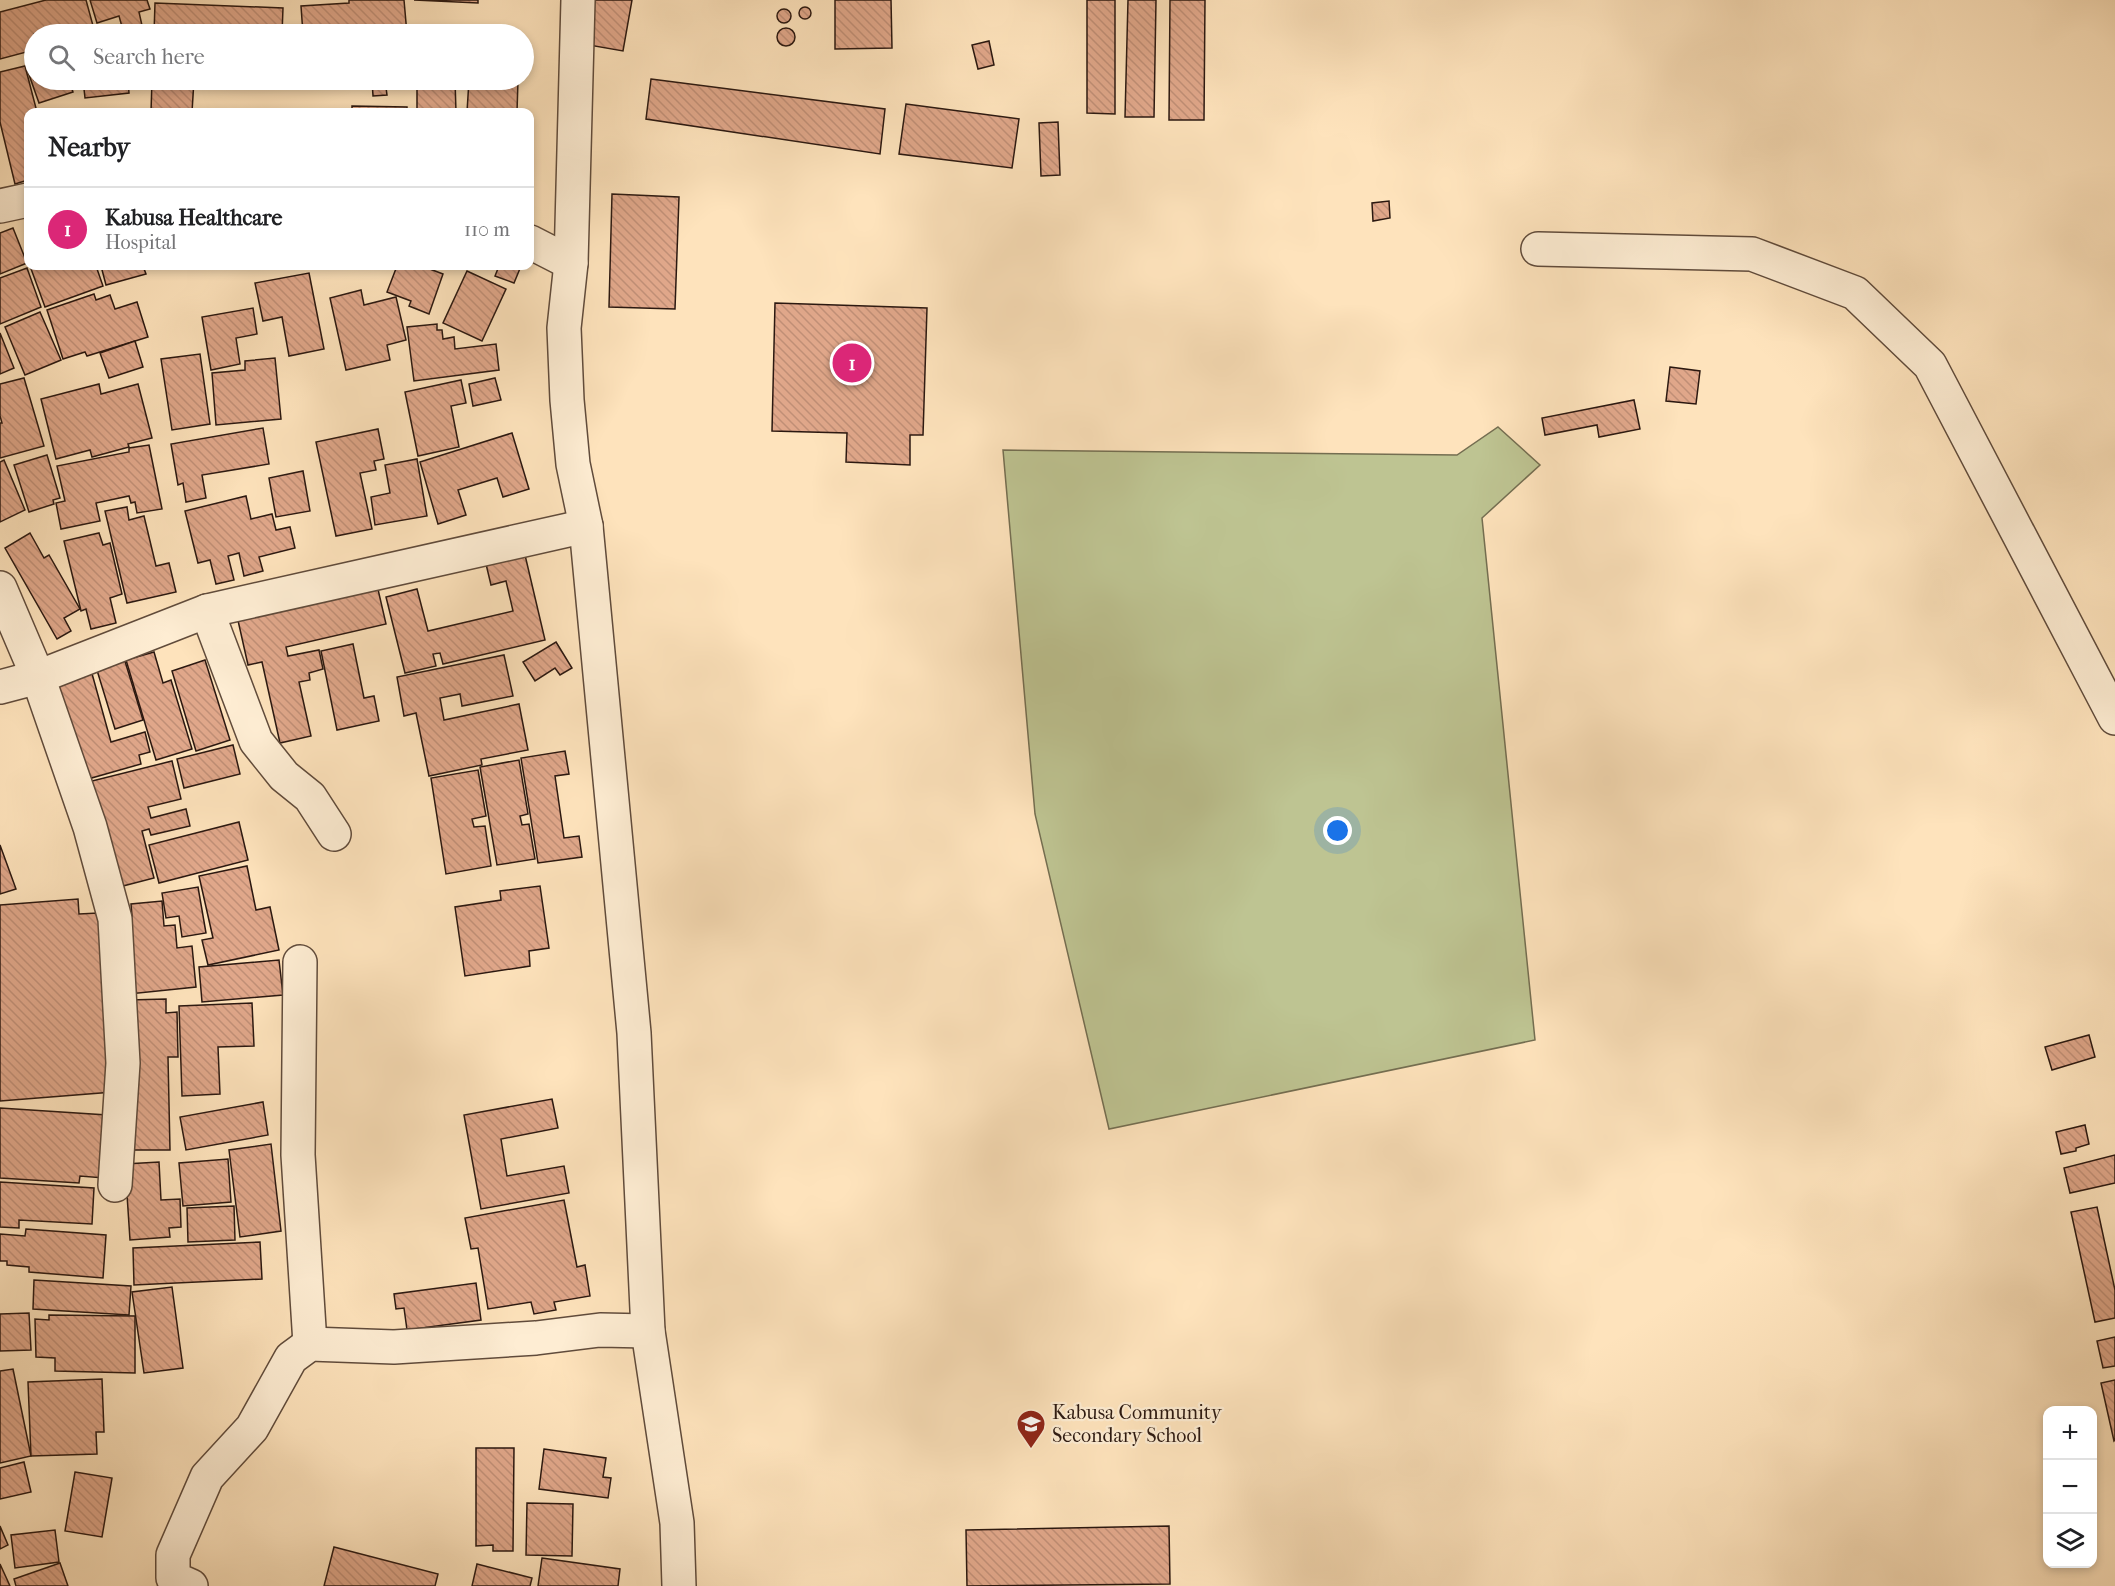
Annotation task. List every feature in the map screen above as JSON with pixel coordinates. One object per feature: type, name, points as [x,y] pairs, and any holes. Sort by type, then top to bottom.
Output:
[{"type":"street","points":[[578,0],[571,263],[564,328],[567,400],[573,465],[586,526],[634,1033],[648,1331],[677,1523],[679,1586]]},
{"type":"street","points":[[0,206],[24,201]]},
{"type":"street","points":[[534,244],[571,263]]},
{"type":"street","points":[[1538,249],[1752,254],[1855,293],[1930,365],[2115,718]]},
{"type":"street","points":[[0,687],[38,677],[207,611],[586,526]]},
{"type":"street","points":[[0,588],[38,677],[90,827],[115,919],[123,1063],[115,1185]]},
{"type":"street","points":[[207,611],[256,741],[284,776],[310,797],[334,834]]},
{"type":"street","points":[[300,962],[298,1155],[310,1344]]},
{"type":"street","points":[[191,1586],[173,1578],[173,1555],[207,1477],[252,1428],[291,1358],[310,1344],[394,1347],[536,1338],[600,1330],[648,1331]]},
{"type":"green space","points":[[1498,427],[1540,465],[1482,518],[1535,1040],[1109,1129],[1035,814],[1003,450],[1457,455]]},
{"type":"building","points":[[46,0],[86,0],[93,24],[24,24],[24,53],[0,59],[0,12]]},
{"type":"building","points":[[90,0],[147,0],[150,9],[139,12],[142,24],[121,24],[119,16],[97,23]]},
{"type":"building","points":[[349,0],[404,0],[406,24],[302,24],[301,6],[349,3]]},
{"type":"building","points":[[414,0],[478,0],[478,3]]},
{"type":"building","points":[[590,0],[632,0],[623,51],[583,44]]},
{"type":"building","points":[[835,0],[891,0],[892,48],[835,49]]},
{"type":"building","points":[[1087,0],[1115,0],[1115,114],[1087,113]]},
{"type":"building","points":[[1128,0],[1156,0],[1154,117],[1125,117]]},
{"type":"building","points":[[1170,0],[1205,0],[1204,120],[1169,120]]},
{"type":"building","points":[[155,3],[283,8],[282,24],[154,24]]},
{"type":"building","points":[[807,7],[810,8],[810,18],[803,19],[800,18],[799,11],[800,8]]},
{"type":"building","points":[[784,9],[789,11],[791,16],[789,21],[784,23],[779,21],[777,16],[779,11]]},
{"type":"building","points":[[786,28],[792,31],[795,37],[792,43],[786,46],[780,43],[777,37],[780,31]]},
{"type":"building","points":[[989,41],[994,65],[978,69],[972,45]]},
{"type":"building","points":[[24,66],[24,90],[31,90],[36,108],[24,108],[24,181],[15,184],[0,122],[0,72]]},
{"type":"building","points":[[651,79],[885,109],[880,154],[646,119]]},
{"type":"building","points":[[34,90],[72,90],[73,92],[39,103]]},
{"type":"building","points":[[84,90],[129,90],[129,93],[85,98]]},
{"type":"building","points":[[152,90],[193,90],[192,108],[151,108]]},
{"type":"building","points":[[373,90],[386,90],[387,95],[373,96]]},
{"type":"building","points":[[417,90],[455,90],[456,108],[417,108]]},
{"type":"building","points":[[468,90],[518,90],[517,108],[467,108]]},
{"type":"building","points":[[906,104],[1019,119],[1012,168],[899,154]]},
{"type":"building","points":[[352,106],[407,107],[407,108],[352,108]]},
{"type":"building","points":[[1058,122],[1060,175],[1041,176],[1039,123]]},
{"type":"building","points":[[612,194],[679,197],[675,309],[609,307]]},
{"type":"building","points":[[1389,201],[1390,218],[1373,221],[1372,203]]},
{"type":"building","points":[[13,228],[24,256],[24,264],[0,274],[0,233]]},
{"type":"building","points":[[24,269],[28,270],[41,307],[0,324],[0,278]]},
{"type":"building","points":[[31,270],[97,270],[103,286],[45,307]]},
{"type":"building","points":[[102,270],[144,270],[146,274],[106,285]]},
{"type":"building","points":[[395,270],[432,270],[443,274],[429,314],[409,306],[411,301],[387,292]]},
{"type":"building","points":[[497,270],[519,270],[514,283],[495,276]]},
{"type":"building","points":[[467,271],[506,289],[482,341],[443,323]]},
{"type":"building","points":[[309,273],[324,349],[289,356],[282,317],[263,321],[255,283]]},
{"type":"building","points":[[361,290],[364,305],[396,297],[406,340],[387,345],[390,360],[346,370],[330,298]]},
{"type":"building","points":[[94,294],[96,300],[110,295],[115,309],[137,302],[148,337],[87,356],[85,352],[63,359],[47,310]]},
{"type":"building","points":[[775,303],[927,308],[923,435],[910,435],[910,465],[846,462],[847,433],[772,431]]},
{"type":"building","points":[[253,308],[257,334],[236,338],[240,364],[211,370],[202,317]]},
{"type":"building","points":[[40,312],[61,360],[25,375],[5,327]]},
{"type":"building","points":[[437,324],[437,330],[442,330],[443,339],[454,337],[455,349],[496,344],[499,370],[414,381],[407,327]]},
{"type":"building","points":[[0,333],[14,368],[0,374]]},
{"type":"building","points":[[135,341],[143,367],[109,378],[100,353]]},
{"type":"building","points":[[200,354],[210,424],[172,430],[161,359]]},
{"type":"building","points":[[275,358],[281,419],[216,425],[212,373],[245,370],[245,361]]},
{"type":"building","points":[[1670,367],[1700,371],[1696,404],[1666,401]]},
{"type":"building","points":[[24,378],[44,446],[0,458],[0,423],[2,423],[0,384]]},
{"type":"building","points":[[495,378],[501,400],[473,406],[469,384]]},
{"type":"building","points":[[461,380],[466,403],[451,406],[459,447],[418,456],[405,392]]},
{"type":"building","points":[[99,384],[101,394],[138,384],[152,438],[92,457],[90,450],[56,459],[41,399]]},
{"type":"building","points":[[1634,400],[1640,429],[1599,437],[1597,425],[1545,435],[1542,418]]},
{"type":"building","points":[[263,428],[269,464],[202,475],[206,498],[186,502],[183,483],[178,485],[171,444]]},
{"type":"building","points":[[378,429],[384,459],[374,461],[376,470],[360,473],[372,529],[336,536],[316,442]]},
{"type":"building","points":[[512,433],[529,489],[503,497],[497,478],[458,490],[466,515],[438,524],[420,462]]},
{"type":"building","points":[[149,445],[162,509],[137,513],[135,502],[131,503],[129,496],[96,503],[100,521],[61,529],[56,503],[65,501],[57,466],[129,452],[129,448]]},
{"type":"building","points":[[47,455],[60,498],[53,500],[54,504],[29,512],[14,465]]},
{"type":"building","points":[[417,459],[427,516],[375,525],[371,497],[390,493],[385,465]]},
{"type":"building","points":[[4,460],[25,510],[0,522],[0,462]]},
{"type":"building","points":[[303,471],[310,511],[276,517],[269,478]]},
{"type":"building","points":[[246,496],[251,519],[272,514],[276,530],[290,527],[295,548],[259,557],[263,571],[244,576],[239,553],[228,556],[234,580],[216,584],[210,560],[198,563],[185,511]]},
{"type":"building","points":[[127,507],[129,520],[144,516],[156,566],[169,563],[176,592],[127,603],[105,511]]},
{"type":"building","points":[[30,533],[44,558],[49,555],[80,609],[64,618],[71,631],[57,639],[5,548]]},
{"type":"building","points":[[99,533],[103,545],[110,543],[122,594],[110,598],[116,623],[91,629],[86,609],[81,611],[64,541]]},
{"type":"building","points":[[525,555],[545,640],[443,664],[440,653],[433,654],[436,666],[405,673],[386,597],[417,589],[428,631],[513,611],[506,581],[491,585],[486,564]]},
{"type":"building","points":[[377,585],[386,624],[286,647],[288,656],[319,650],[323,669],[309,673],[310,680],[299,682],[311,736],[280,743],[262,662],[248,665],[237,616]]},
{"type":"building","points":[[556,642],[572,668],[560,675],[555,668],[535,681],[523,662]]},
{"type":"building","points":[[353,644],[364,698],[374,696],[379,721],[337,730],[321,651]]},
{"type":"building","points":[[154,652],[163,683],[171,680],[192,749],[156,760],[126,660]]},
{"type":"building","points":[[504,655],[513,696],[462,706],[460,694],[440,698],[444,720],[519,704],[528,750],[481,759],[482,765],[429,776],[416,713],[404,716],[397,677]]},
{"type":"building","points":[[124,658],[143,720],[115,729],[96,667]]},
{"type":"building","points":[[205,660],[230,740],[196,751],[172,671]]},
{"type":"building","points":[[91,670],[111,742],[145,732],[150,752],[139,755],[141,764],[88,779],[51,682]]},
{"type":"building","points":[[233,745],[240,774],[184,788],[177,759]]},
{"type":"building","points":[[565,751],[569,774],[555,776],[564,838],[579,836],[582,857],[538,863],[521,758]]},
{"type":"building","points":[[519,760],[528,814],[520,816],[522,825],[529,824],[535,859],[497,865],[480,767]]},
{"type":"building","points":[[172,761],[181,799],[148,807],[151,818],[186,809],[190,826],[151,835],[149,829],[142,831],[154,878],[119,887],[88,782]]},
{"type":"building","points":[[478,770],[486,816],[472,819],[474,827],[485,826],[491,866],[446,874],[431,778]]},
{"type":"building","points":[[239,822],[248,860],[159,883],[149,845]]},
{"type":"building","points":[[0,845],[16,889],[0,894]]},
{"type":"building","points":[[247,866],[256,910],[270,907],[279,950],[208,965],[202,940],[213,938],[199,876]]},
{"type":"building","points":[[540,886],[549,948],[529,951],[530,966],[465,976],[455,907],[501,900],[500,891]]},
{"type":"building","points":[[198,887],[206,933],[182,937],[179,916],[166,918],[162,893]]},
{"type":"building","points":[[78,899],[79,914],[98,913],[113,1092],[0,1101],[0,905]]},
{"type":"building","points":[[162,901],[164,926],[175,925],[177,948],[192,946],[196,987],[129,994],[121,917],[132,916],[131,904]]},
{"type":"building","points":[[279,960],[283,995],[202,1002],[199,967]]},
{"type":"building","points":[[166,999],[166,1013],[177,1012],[178,1057],[168,1057],[170,1150],[133,1150],[129,1000]]},
{"type":"building","points":[[252,1003],[254,1046],[218,1047],[220,1094],[182,1096],[179,1006]]},
{"type":"building","points":[[2089,1035],[2095,1057],[2052,1070],[2045,1047]]},
{"type":"building","points":[[552,1099],[558,1128],[501,1139],[507,1176],[564,1166],[569,1193],[481,1209],[464,1115]]},
{"type":"building","points":[[263,1102],[268,1135],[186,1150],[180,1117]]},
{"type":"building","points":[[0,1108],[107,1115],[104,1178],[80,1176],[79,1183],[0,1178]]},
{"type":"building","points":[[2085,1125],[2089,1144],[2076,1148],[2076,1151],[2061,1154],[2056,1132]]},
{"type":"building","points":[[271,1144],[281,1231],[240,1237],[229,1150]]},
{"type":"building","points":[[2115,1155],[2115,1183],[2070,1193],[2064,1168]]},
{"type":"building","points":[[228,1159],[231,1202],[183,1206],[179,1163]]},
{"type":"building","points":[[159,1162],[161,1200],[180,1199],[181,1227],[169,1228],[170,1237],[130,1240],[125,1164]]},
{"type":"building","points":[[0,1182],[94,1188],[92,1224],[19,1220],[19,1228],[0,1227]]},
{"type":"building","points":[[564,1200],[577,1267],[585,1265],[590,1296],[554,1302],[556,1310],[534,1314],[531,1302],[488,1309],[478,1248],[471,1249],[465,1218]]},
{"type":"building","points":[[234,1206],[235,1240],[188,1242],[187,1208]]},
{"type":"building","points":[[2097,1207],[2115,1290],[2115,1318],[2095,1322],[2071,1212]]},
{"type":"building","points":[[26,1229],[106,1235],[103,1278],[29,1272],[29,1267],[7,1265],[7,1261],[0,1261],[0,1234],[25,1236]]},
{"type":"building","points":[[260,1242],[262,1279],[134,1285],[133,1248]]},
{"type":"building","points":[[34,1280],[131,1286],[129,1315],[33,1309]]},
{"type":"building","points":[[476,1283],[481,1320],[407,1330],[404,1308],[396,1309],[394,1294]]},
{"type":"building","points":[[172,1287],[183,1368],[144,1373],[132,1292]]},
{"type":"building","points":[[29,1313],[31,1350],[0,1351],[0,1314]]},
{"type":"building","points":[[49,1315],[135,1316],[135,1373],[55,1371],[55,1358],[36,1357],[35,1319],[49,1320]]},
{"type":"building","points":[[2115,1337],[2115,1366],[2103,1368],[2097,1341]]},
{"type":"building","points":[[13,1369],[31,1456],[0,1463],[0,1371]]},
{"type":"building","points":[[102,1379],[104,1432],[96,1432],[97,1454],[31,1456],[28,1382]]},
{"type":"building","points":[[2115,1380],[2115,1440],[2114,1441],[2101,1383]]},
{"type":"building","points":[[476,1448],[514,1448],[513,1551],[493,1551],[493,1545],[476,1546]]},
{"type":"building","points":[[544,1449],[606,1458],[603,1477],[611,1478],[608,1498],[539,1489]]},
{"type":"building","points":[[24,1462],[31,1492],[0,1499],[0,1468]]},
{"type":"building","points":[[75,1472],[112,1478],[102,1537],[65,1531]]},
{"type":"building","points":[[527,1503],[573,1504],[572,1556],[526,1555]]},
{"type":"building","points":[[0,1526],[8,1545],[0,1549]]},
{"type":"building","points":[[1169,1526],[1170,1584],[967,1586],[966,1530]]},
{"type":"building","points":[[55,1530],[59,1562],[15,1568],[11,1535]]},
{"type":"building","points":[[334,1547],[438,1574],[435,1586],[324,1586]]},
{"type":"building","points":[[542,1558],[620,1569],[618,1586],[538,1586]]},
{"type":"building","points":[[60,1563],[68,1586],[16,1586],[14,1579]]},
{"type":"building","points":[[0,1564],[10,1586],[0,1586]]},
{"type":"building","points":[[477,1564],[532,1578],[530,1586],[472,1586]]},
{"type":"place","name":"Kabusa Healthcare","points":[[852,363]]},
{"type":"place","name":"Kabusa Community Secondary School","points":[[1031,1450]]}]
